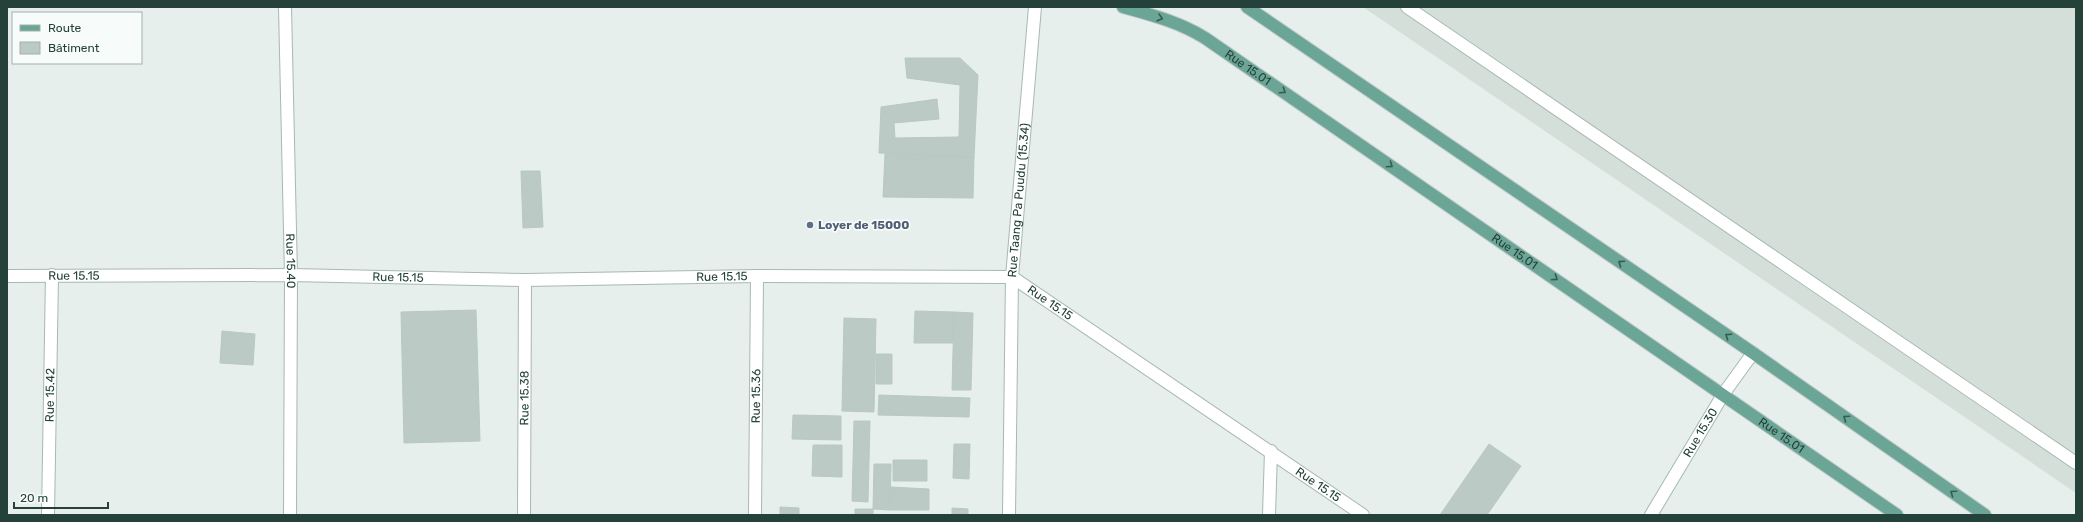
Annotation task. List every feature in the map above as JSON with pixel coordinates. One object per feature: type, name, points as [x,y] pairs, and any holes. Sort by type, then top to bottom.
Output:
[{"type":"main road","name":"Rue 15.01","points":[[1123,7],[1168,20],[1189,28],[1205,38],[1724,393],[1897,515]]},
{"type":"main road","points":[[1247,7],[1753,353],[1985,515]]},
{"type":"street","name":"Rue 15.40","points":[[285,7],[291,275],[290,515]]},
{"type":"street","name":"Rue Taang Pa Puudu (15.34)","points":[[1009,515],[1012,278],[1035,7]]},
{"type":"street","points":[[1407,7],[2076,463]]},
{"type":"street","name":"Rue 15.15","points":[[7,276],[291,275],[525,280],[757,276],[1012,278],[1271,451],[1363,515]]},
{"type":"street","name":"Rue 15.42","points":[[48,515],[52,276]]},
{"type":"street","name":"Rue 15.36","points":[[755,515],[757,276]]},
{"type":"street","name":"Rue 15.38","points":[[524,515],[525,280]]},
{"type":"street","name":"Rue 15.30","points":[[1651,515],[1724,393],[1753,353]]},
{"type":"street","points":[[1270,515],[1271,451]]},
{"type":"shaded area","points":[[1363,7],[2076,7],[2076,493]]},
{"type":"building","points":[[905,58],[960,58],[978,75],[974,157],[879,153],[881,107],[937,99],[939,119],[894,123],[895,138],[959,137],[960,85],[907,78]]},
{"type":"building","points":[[885,154],[974,157],[973,198],[883,197]]},
{"type":"building","points":[[521,171],[540,171],[543,227],[523,228]]},
{"type":"building","points":[[476,310],[480,441],[404,443],[401,312]]},
{"type":"building","points":[[915,311],[954,312],[953,343],[914,343]]},
{"type":"building","points":[[954,312],[973,313],[971,390],[952,390]]},
{"type":"building","points":[[844,318],[876,319],[874,412],[842,411]]},
{"type":"building","points":[[222,331],[255,334],[253,365],[220,363]]},
{"type":"building","points":[[876,354],[892,354],[892,384],[876,384]]},
{"type":"building","points":[[879,395],[970,398],[969,417],[878,415]]},
{"type":"building","points":[[793,415],[841,416],[841,440],[792,439]]},
{"type":"building","points":[[854,421],[870,421],[868,502],[852,501]]},
{"type":"building","points":[[954,444],[970,444],[969,479],[953,478]]},
{"type":"building","points":[[1489,444],[1521,466],[1487,515],[1440,515]]},
{"type":"building","points":[[813,445],[842,445],[842,477],[812,476]]},
{"type":"building","points":[[893,460],[927,460],[927,481],[893,481]]},
{"type":"building","points":[[874,464],[891,464],[890,510],[873,509]]},
{"type":"building","points":[[891,487],[929,489],[929,510],[890,510]]},
{"type":"building","points":[[780,507],[799,508],[799,515],[780,515]]},
{"type":"building","points":[[952,508],[968,509],[968,515],[952,515]]},
{"type":"building","points":[[855,509],[873,509],[873,515],[855,515]]},
{"type":"place","name":"Loyer de 15000","points":[[810,225]]}]
